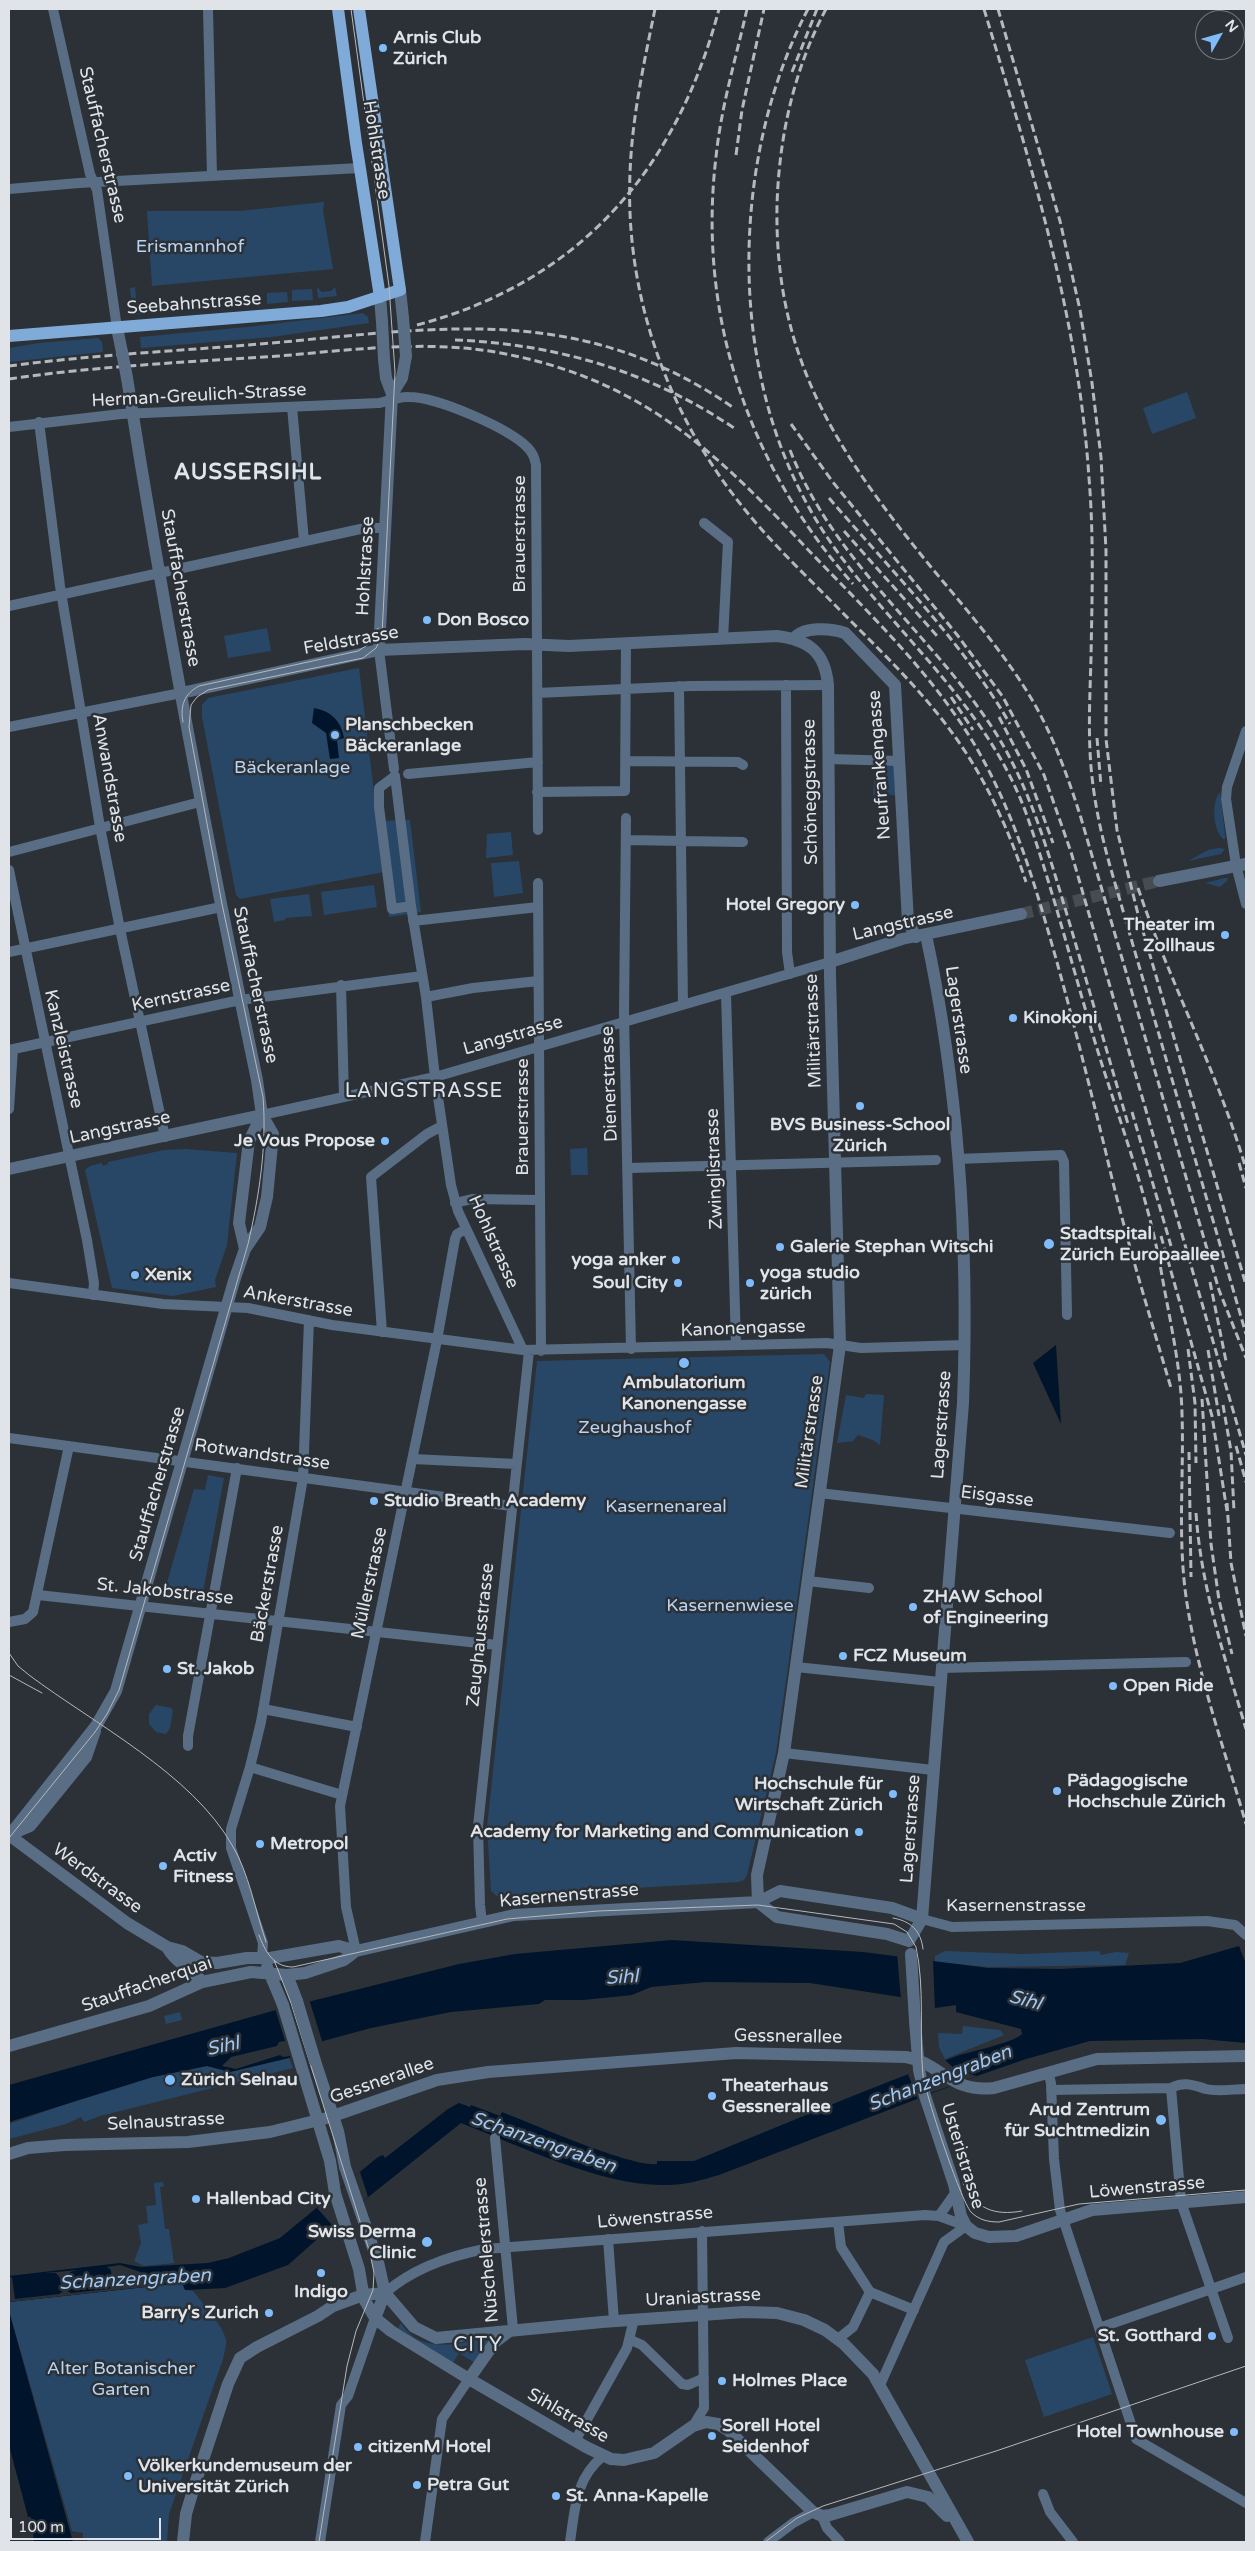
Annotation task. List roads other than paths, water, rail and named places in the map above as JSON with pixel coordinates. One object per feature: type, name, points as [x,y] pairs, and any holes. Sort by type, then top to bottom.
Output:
[{"type":"main road","name":"Hohlstrasse","points":[[338,9],[380,296]]},
{"type":"main road","name":"Hohlstrasse","points":[[359,9],[400,290]]},
{"type":"main road","points":[[380,296],[400,290]]},
{"type":"main road","name":"Seebahnstrasse","points":[[9,336],[321,312],[348,307],[380,296]]},
{"type":"street","name":"Stauffacherstrasse","points":[[9,1835],[96,1726],[116,1692],[227,1307],[245,1249],[260,1227],[267,1197],[273,1134],[262,1115],[257,1080],[200,802],[158,572],[97,190],[90,174],[53,9]]},
{"type":"street","points":[[208,9],[212,176]]},
{"type":"street","points":[[9,189],[94,182],[360,168]]},
{"type":"street","name":"Hohlstrasse","points":[[392,397],[402,378],[406,356],[400,290]]},
{"type":"street","name":"Hohlstrasse","points":[[380,296],[386,378],[392,397],[379,650],[394,769]]},
{"type":"street","name":"Brauerstrasse","points":[[392,397],[407,396],[446,405],[511,437],[533,453],[536,465],[538,830]]},
{"type":"street","name":"Herman-Greulich-Strasse","points":[[9,427],[39,422],[132,414],[292,407],[392,397]]},
{"type":"street","points":[[292,407],[304,541]]},
{"type":"street","name":"Anwandstrasse","points":[[39,422],[61,595],[100,827],[120,929],[166,1137]]},
{"type":"street","points":[[704,523],[728,542],[723,639]]},
{"type":"street","points":[[9,606],[365,528],[386,528]]},
{"type":"street","name":"Neufrankengasse","points":[[794,639],[803,631],[843,632],[891,679],[897,691],[908,922],[921,936]]},
{"type":"street","name":"Feldstrasse","points":[[9,727],[181,693],[379,650],[537,644],[569,646],[777,636],[794,639]]},
{"type":"street","name":"Schöneggstrasse","points":[[794,639],[805,643],[818,656],[824,667],[828,686],[830,962]]},
{"type":"street","points":[[537,792],[625,791],[626,643]]},
{"type":"street","points":[[786,685],[787,952],[790,974]]},
{"type":"street","points":[[538,693],[679,686],[828,686]]},
{"type":"street","points":[[679,686],[683,1005]]},
{"type":"street","points":[[1246,731],[1226,792],[1241,864],[1246,904]]},
{"type":"street","points":[[828,759],[900,761]]},
{"type":"street","points":[[626,761],[738,762],[743,765]]},
{"type":"street","points":[[408,774],[538,762]]},
{"type":"street","name":"Hohlstrasse","points":[[411,906],[392,909],[379,807],[379,788],[395,776],[411,906],[426,997],[435,1077],[455,1203],[526,1351]]},
{"type":"street","points":[[9,852],[200,802]]},
{"type":"street","name":"Dienerstrasse","points":[[626,818],[625,1022],[631,1349]]},
{"type":"street","points":[[626,840],[743,842]]},
{"type":"street","points":[[1159,881],[1241,864]]},
{"type":"street","name":"Kanzleistrasse","points":[[9,870],[24,950],[66,1136],[68,1157],[87,1240],[94,1283],[93,1295]]},
{"type":"street","name":"Brauerstrasse","points":[[538,884],[541,1351]]},
{"type":"street","points":[[414,921],[538,906]]},
{"type":"street","points":[[9,952],[221,907]]},
{"type":"street","name":"Langstrasse","points":[[9,1169],[166,1137],[435,1077],[921,936],[1021,914]]},
{"type":"street","name":"Lagerstrasse","points":[[921,936],[936,986],[958,1159],[963,1232],[964,1345],[963,1403],[940,1668],[922,1919]]},
{"type":"street","name":"Militärstrasse","points":[[758,1902],[757,1875],[784,1753],[840,1345],[830,962]]},
{"type":"street","name":"Kernstrasse","points":[[11,1050],[240,1000],[422,976]]},
{"type":"street","points":[[426,997],[482,986],[538,981]]},
{"type":"street","points":[[341,986],[344,1097]]},
{"type":"street","name":"Zwinglistrasse","points":[[726,992],[736,1346]]},
{"type":"street","points":[[9,1110],[11,1050]]},
{"type":"street","points":[[245,1249],[239,1224],[249,1141],[262,1115]]},
{"type":"street","points":[[382,1332],[371,1177],[427,1134],[442,1126]]},
{"type":"street","points":[[958,1159],[1061,1155],[1064,1162],[1068,1315]]},
{"type":"street","points":[[629,1168],[936,1160]]},
{"type":"street","points":[[455,1203],[472,1199],[540,1200]]},
{"type":"street","name":"Müllerstrasse","points":[[356,1951],[346,1907],[340,1806],[413,1459],[455,1239],[457,1234],[466,1229]]},
{"type":"street","name":"Ankerstrasse","points":[[9,1283],[182,1306],[248,1308],[382,1332],[526,1351]]},
{"type":"street","name":"Bäckerstrasse","points":[[266,1958],[263,1943],[231,1848],[231,1829],[250,1767],[263,1709],[303,1478],[309,1320]]},
{"type":"street","name":"Kanonengasse","points":[[526,1351],[827,1343],[860,1348],[964,1345]]},
{"type":"street","name":"Zeughausstrasse","points":[[482,1922],[478,1826],[526,1351]]},
{"type":"street","name":"Rotwandstrasse","points":[[9,1438],[183,1460],[511,1506]]},
{"type":"street","points":[[9,1622],[30,1616],[38,1595],[68,1446]]},
{"type":"street","points":[[413,1459],[516,1464]]},
{"type":"street","points":[[188,1746],[188,1736],[237,1468]]},
{"type":"street","name":"Eisgasse","points":[[819,1493],[1170,1533]]},
{"type":"street","points":[[808,1581],[869,1588]]},
{"type":"street","name":"St. Jakobstrasse","points":[[38,1595],[497,1645]]},
{"type":"street","points":[[940,1668],[1186,1662]]},
{"type":"street","points":[[796,1667],[940,1682]]},
{"type":"street","points":[[263,1709],[357,1727]]},
{"type":"street","points":[[784,1753],[933,1770]]},
{"type":"street","points":[[250,1767],[342,1795]]},
{"type":"street","name":"Werdstrasse","points":[[9,1835],[100,1904],[167,1947],[210,1963],[247,1958],[266,1958]]},
{"type":"street","name":"Kasernenstrasse","points":[[287,1976],[305,1973],[344,1960],[356,1951],[482,1922],[533,1913],[758,1902],[780,1891],[892,1908],[922,1919],[961,1927],[1206,1920],[1235,1925],[1246,1935]]},
{"type":"street","points":[[758,1902],[777,1917],[887,1934],[910,1948],[922,1919]]},
{"type":"street","name":"Kasernenstrasse","points":[[266,1958],[339,1946],[356,1951]]},
{"type":"street","name":"Werdstrasse","points":[[167,1947],[174,1958],[194,1972],[202,1982]]},
{"type":"street","name":"Usteristrasse","points":[[910,1948],[915,2021],[925,2096],[966,2226]]},
{"type":"street","points":[[266,1958],[269,1972],[283,2005],[301,2065],[350,2181],[383,2278],[385,2293],[348,2396],[341,2405],[320,2542]]},
{"type":"street","points":[[266,1958],[287,1976],[297,2001],[315,2061],[336,2193],[359,2269],[363,2295],[375,2318]]},
{"type":"street","name":"Stauffacherquai","points":[[9,2046],[150,2006],[202,1982],[250,1972],[269,1972],[287,1976]]},
{"type":"street","name":"Gessnerallee","points":[[325,2119],[437,2080],[488,2072],[736,2053],[922,2065],[968,2088],[987,2089],[1097,2059],[1246,2056]]},
{"type":"street","points":[[1048,2072],[1051,2090],[1054,2159],[1062,2218],[1126,2409],[1139,2442],[1246,2503]]},
{"type":"street","points":[[1051,2090],[1171,2088],[1177,2085],[1198,2085],[1206,2089],[1246,2089]]},
{"type":"street","points":[[1171,2088],[1180,2197],[1228,2338]]},
{"type":"street","name":"Selnaustrasse","points":[[9,2154],[28,2148],[64,2145],[188,2142],[270,2132],[325,2119]]},
{"type":"street","name":"Nüschelerstrasse","points":[[425,2542],[442,2419],[496,2342],[513,2329],[495,2138]]},
{"type":"street","points":[[939,2216],[956,2192]]},
{"type":"street","name":"Löwenstrasse","points":[[385,2293],[406,2275],[465,2253],[485,2249],[925,2215],[939,2216],[966,2226],[983,2236],[998,2238],[1032,2232],[1080,2212],[1180,2197],[1246,2197]]},
{"type":"street","points":[[838,2222],[841,2247],[870,2292],[914,2310]]},
{"type":"street","points":[[880,2385],[944,2242],[966,2226]]},
{"type":"street","points":[[693,2426],[704,2408],[702,2231]]},
{"type":"street","points":[[608,2239],[614,2321]]},
{"type":"street","points":[[1099,2328],[1246,2277]]},
{"type":"street","points":[[838,2339],[853,2327],[870,2292]]},
{"type":"street","points":[[182,2542],[186,2514],[194,2487],[236,2366],[248,2351],[318,2316],[333,2306],[363,2295],[385,2293]]},
{"type":"street","name":"Uraniastrasse","points":[[385,2293],[414,2327],[436,2338],[513,2329],[754,2312],[777,2313],[804,2320],[838,2339],[860,2358],[880,2385],[968,2542]]},
{"type":"street","name":"Sihlstrasse","points":[[375,2318],[391,2331],[574,2441],[603,2456],[619,2461],[654,2452],[693,2426],[706,2422],[722,2425],[817,2514]]},
{"type":"street","points":[[574,2441],[631,2340],[634,2320]]},
{"type":"street","points":[[631,2340],[642,2345],[682,2384],[688,2385],[704,2378]]},
{"type":"street","points":[[570,2542],[579,2486],[592,2465],[603,2456]]},
{"type":"street","name":"Uraniastrasse","points":[[817,2514],[897,2494],[914,2493],[928,2497],[959,2529]]},
{"type":"street","points":[[1043,2494],[1050,2512],[1073,2542]]},
{"type":"street","points":[[768,2542],[793,2523],[817,2514],[840,2542]]},
{"type":"water","name":"Planschbecken Bäckeranlage","points":[[314,708],[330,714],[338,722],[343,732],[344,738],[337,740],[339,758],[330,759],[326,733],[312,723]]},
{"type":"water","points":[[1056,1345],[1061,1424],[1033,1363]]},
{"type":"water","points":[[672,1940],[863,1952],[988,1968],[1060,1969],[1180,1963],[1239,1946],[1246,1964],[1246,2043],[1202,2039],[1090,2041],[1026,2059],[977,2076],[719,2175],[680,2184],[642,2184],[589,2172],[535,2153],[461,2123],[332,2226],[288,2265],[225,2288],[185,2290],[182,2283],[9,2302],[9,2276],[120,2263],[141,2267],[208,2263],[229,2258],[280,2238],[378,2157],[383,2155],[385,2158],[448,2109],[459,2103],[470,2107],[471,2105],[500,2116],[502,2112],[581,2144],[626,2159],[657,2164],[657,2161],[694,2161],[891,2081],[957,2056],[1010,2041],[1022,2034],[1021,2029],[956,2012],[956,2005],[935,2008],[900,1997],[810,1983],[706,1982],[651,1987],[632,1995],[583,2000],[545,2000],[539,2004],[451,2012],[371,2028],[323,2041],[289,2058],[230,2072],[207,2066],[153,2077],[9,2122],[9,2085],[276,2010],[459,1964],[515,1954]]},
{"type":"water","points":[[9,2311],[73,2542],[34,2542],[31,2517],[28,2517],[9,2445]]},
{"type":"tunnel","points":[[1021,914],[1159,881]]},
{"type":"tram line","points":[[9,1838],[95,1732],[119,1690],[248,1244],[259,1190],[264,1134],[263,1097],[222,904],[189,727],[191,705],[197,697],[208,690],[363,658],[376,648],[382,635],[395,372],[389,286],[351,9]]},
{"type":"tram line","points":[[183,722],[182,711],[184,701],[199,686],[358,651],[369,644],[378,628]]},
{"type":"tram line","points":[[9,1653],[18,1666],[29,1675],[140,1751],[192,1795],[214,1819],[232,1845],[243,1867],[266,1942]]},
{"type":"tram line","points":[[9,1675],[42,1693]]},
{"type":"tram line","points":[[259,1935],[267,1952],[275,1961],[293,1967],[507,1919],[598,1911],[758,1905],[894,1924],[907,1932],[916,1947],[920,1978],[922,2060],[925,2087],[959,2188],[974,2215],[991,2222],[999,2222],[1079,2204],[1246,2190]]},
{"type":"tram line","points":[[893,1918],[910,1924],[914,1928],[920,1937],[923,1949]]},
{"type":"tram line","points":[[274,1960],[291,2003],[370,2253],[374,2273],[373,2290],[356,2331],[347,2366],[319,2542]]},
{"type":"tram line","points":[[963,2183],[974,2199],[987,2209],[1003,2212],[1022,2211]]},
{"type":"tram line","points":[[765,2542],[797,2518],[823,2506],[996,2451],[1246,2366]]},
{"type":"railway","points":[[655,9],[633,131],[630,173],[630,217],[634,260],[642,303],[669,385],[688,424],[710,461],[745,510],[779,548],[909,680],[953,734],[976,769],[996,805],[1026,882]]},
{"type":"railway","points":[[417,325],[475,306],[527,280],[573,248],[613,211],[648,168],[677,120],[701,67],[719,9]]},
{"type":"railway","points":[[747,9],[725,101],[716,157],[712,216],[715,273],[723,330],[738,385],[758,438],[785,490],[816,538],[853,584]]},
{"type":"railway","points":[[736,155],[742,110],[764,9]]},
{"type":"railway","points":[[808,9],[789,51],[773,96],[761,142],[753,189],[749,237],[749,285],[753,332],[767,403],[792,475],[816,520],[845,562],[869,592],[969,711],[991,743],[1010,777],[1026,813],[1055,903],[1156,1243],[1174,1342],[1181,1396],[1182,1545],[1185,1589],[1203,1678],[1246,1824]]},
{"type":"railway","points":[[792,72],[817,9]]},
{"type":"railway","points":[[826,9],[805,55],[797,79],[785,129],[778,180],[779,260],[787,310],[800,357],[818,401],[841,443],[867,484],[1006,660],[1037,708],[1052,738],[1081,818],[1219,1290],[1246,1358]]},
{"type":"railway","points":[[984,9],[1035,183],[1050,241],[1075,358],[1091,500],[1090,753],[1098,817],[1110,866],[1246,1334]]},
{"type":"railway","points":[[998,9],[1060,221],[1080,310],[1092,383],[1101,457],[1106,550],[1106,739],[1117,830],[1138,914],[1246,1285]]},
{"type":"railway","points":[[9,366],[103,356],[387,332],[446,329],[504,330],[562,336],[619,350],[676,374],[734,408]]},
{"type":"railway","points":[[455,340],[530,348],[567,355],[602,365],[637,377],[671,392],[737,430]]},
{"type":"railway","points":[[9,379],[177,362],[387,347],[468,348],[543,363],[586,377],[626,396],[662,417],[696,442],[762,502],[890,635],[954,714],[986,765],[1008,812],[1026,860],[1049,934],[1079,1044],[1128,1242],[1171,1388]]},
{"type":"railway","points":[[791,424],[832,481],[958,636],[1003,697],[1044,775],[1071,852],[1246,1455]]},
{"type":"railway","points":[[790,450],[809,491],[832,529],[886,598],[972,698],[1010,758],[1031,805],[1048,853],[1128,1124]]},
{"type":"railway","points":[[829,498],[925,607],[971,665],[1010,724]]},
{"type":"railway","points":[[844,531],[938,637]]},
{"type":"railway","points":[[951,697],[973,730]]},
{"type":"railway","points":[[999,717],[1026,769],[1053,843]]},
{"type":"railway","points":[[1097,738],[1101,786]]},
{"type":"railway","points":[[1138,888],[1164,958],[1222,1098],[1246,1169]]},
{"type":"railway","points":[[1132,1112],[1171,1246]]},
{"type":"railway","points":[[1239,1163],[1246,1188]]},
{"type":"railway","points":[[1161,1236],[1212,1416],[1227,1511]]},
{"type":"railway","points":[[1210,1282],[1226,1361]]},
{"type":"railway","points":[[1188,1349],[1195,1403],[1196,1463]]},
{"type":"railway","points":[[1208,1350],[1219,1416]]},
{"type":"railway","points":[[1202,1399],[1211,1544],[1219,1600],[1232,1654]]},
{"type":"railway","points":[[1223,1405],[1231,1451],[1234,1511]]},
{"type":"railway","points":[[1236,1446],[1246,1482]]},
{"type":"railway","points":[[1189,1452],[1191,1577]]},
{"type":"railway","points":[[1227,1503],[1231,1563],[1246,1636]]},
{"type":"railway","points":[[1196,1513],[1208,1596],[1246,1729]]},
{"type":"place","name":"Arnis Club Zürich","points":[[383,48]]},
{"type":"place","name":"Don Bosco","points":[[427,620]]},
{"type":"place","name":"Planschbecken Bäckeranlage","points":[[335,735]]},
{"type":"place","name":"Hotel Gregory","points":[[855,905]]},
{"type":"place","name":"Theater im Zollhaus","points":[[1225,935]]},
{"type":"place","name":"Kinokoni","points":[[1013,1018]]},
{"type":"place","name":"BVS Business-School Zürich","points":[[860,1106]]},
{"type":"place","name":"Je Vous Propose","points":[[385,1141]]},
{"type":"place","name":"Stadtspital Zürich Europaallee","points":[[1049,1244]]},
{"type":"place","name":"Galerie Stephan Witschi","points":[[780,1247]]},
{"type":"place","name":"yoga anker","points":[[676,1260]]},
{"type":"place","name":"Xenix","points":[[135,1275]]},
{"type":"place","name":"Soul City","points":[[678,1283]]},
{"type":"place","name":"yoga studio zürich","points":[[750,1283]]},
{"type":"place","name":"Ambulatorium Kanonengasse","points":[[684,1363]]},
{"type":"place","name":"Studio Breath Academy","points":[[374,1501]]},
{"type":"place","name":"ZHAW School of Engineering","points":[[913,1607]]},
{"type":"place","name":"FCZ Museum","points":[[843,1656]]},
{"type":"place","name":"St. Jakob","points":[[167,1669]]},
{"type":"place","name":"Open Ride","points":[[1113,1686]]},
{"type":"place","name":"Pädagogische Hochschule Zürich","points":[[1057,1791]]},
{"type":"place","name":"Hochschule für Wirtschaft Zürich","points":[[893,1794]]},
{"type":"place","name":"Academy for Marketing and Communication","points":[[859,1832]]},
{"type":"place","name":"Metropol","points":[[260,1844]]},
{"type":"place","name":"Activ Fitness","points":[[163,1866]]},
{"type":"place","name":"Zürich Selnau","points":[[170,2080]]},
{"type":"place","name":"Theaterhaus Gessnerallee","points":[[712,2096]]},
{"type":"place","name":"Arud Zentrum für Suchtmedizin","points":[[1161,2120]]},
{"type":"place","name":"Hallenbad City","points":[[196,2199]]},
{"type":"place","name":"Swiss Derma Clinic","points":[[427,2242]]},
{"type":"place","name":"Indigo","points":[[321,2273]]},
{"type":"place","name":"Barry's Zurich","points":[[269,2313]]},
{"type":"place","name":"St. Gotthard","points":[[1212,2336]]},
{"type":"place","name":"Holmes Place","points":[[722,2381]]},
{"type":"place","name":"Hotel Townhouse","points":[[1234,2432]]},
{"type":"place","name":"Sorell Hotel Seidenhof","points":[[712,2436]]},
{"type":"place","name":"citizenM Hotel","points":[[358,2447]]},
{"type":"place","name":"Völkerkundemuseum der Universität Zürich","points":[[128,2476]]},
{"type":"place","name":"Petra Gut","points":[[417,2485]]},
{"type":"place","name":"St. Anna-Kapelle","points":[[556,2496]]},
{"type":"district","name":"AUSSERSIHL","points":[[248,473]]},
{"type":"district","name":"LANGSTRASSE","points":[[424,1092]]},
{"type":"district","name":"CITY","points":[[478,2346]]},
{"type":"park label","name":"Erismannhof","points":[[190,247]]},
{"type":"park label","name":"Bäckeranlage","points":[[292,768]]},
{"type":"park label","name":"Zeughaushof","points":[[635,1428]]},
{"type":"park label","name":"Kasernenareal","points":[[666,1507]]},
{"type":"park label","name":"Kasernenwiese","points":[[730,1606]]},
{"type":"park label","name":"Alter Botanischer Garten","points":[[121,2379]]},
{"type":"water label","name":"Sihl","points":[[622,1978]]},
{"type":"water label","name":"Sihl","points":[[1025,2001]]},
{"type":"water label","name":"Sihl","points":[[223,2047]]},
{"type":"water label","name":"Schanzengraben","points":[[940,2079]]},
{"type":"water label","name":"Schanzengraben","points":[[543,2143]]},
{"type":"water label","name":"Schanzengraben","points":[[135,2280]]}]
